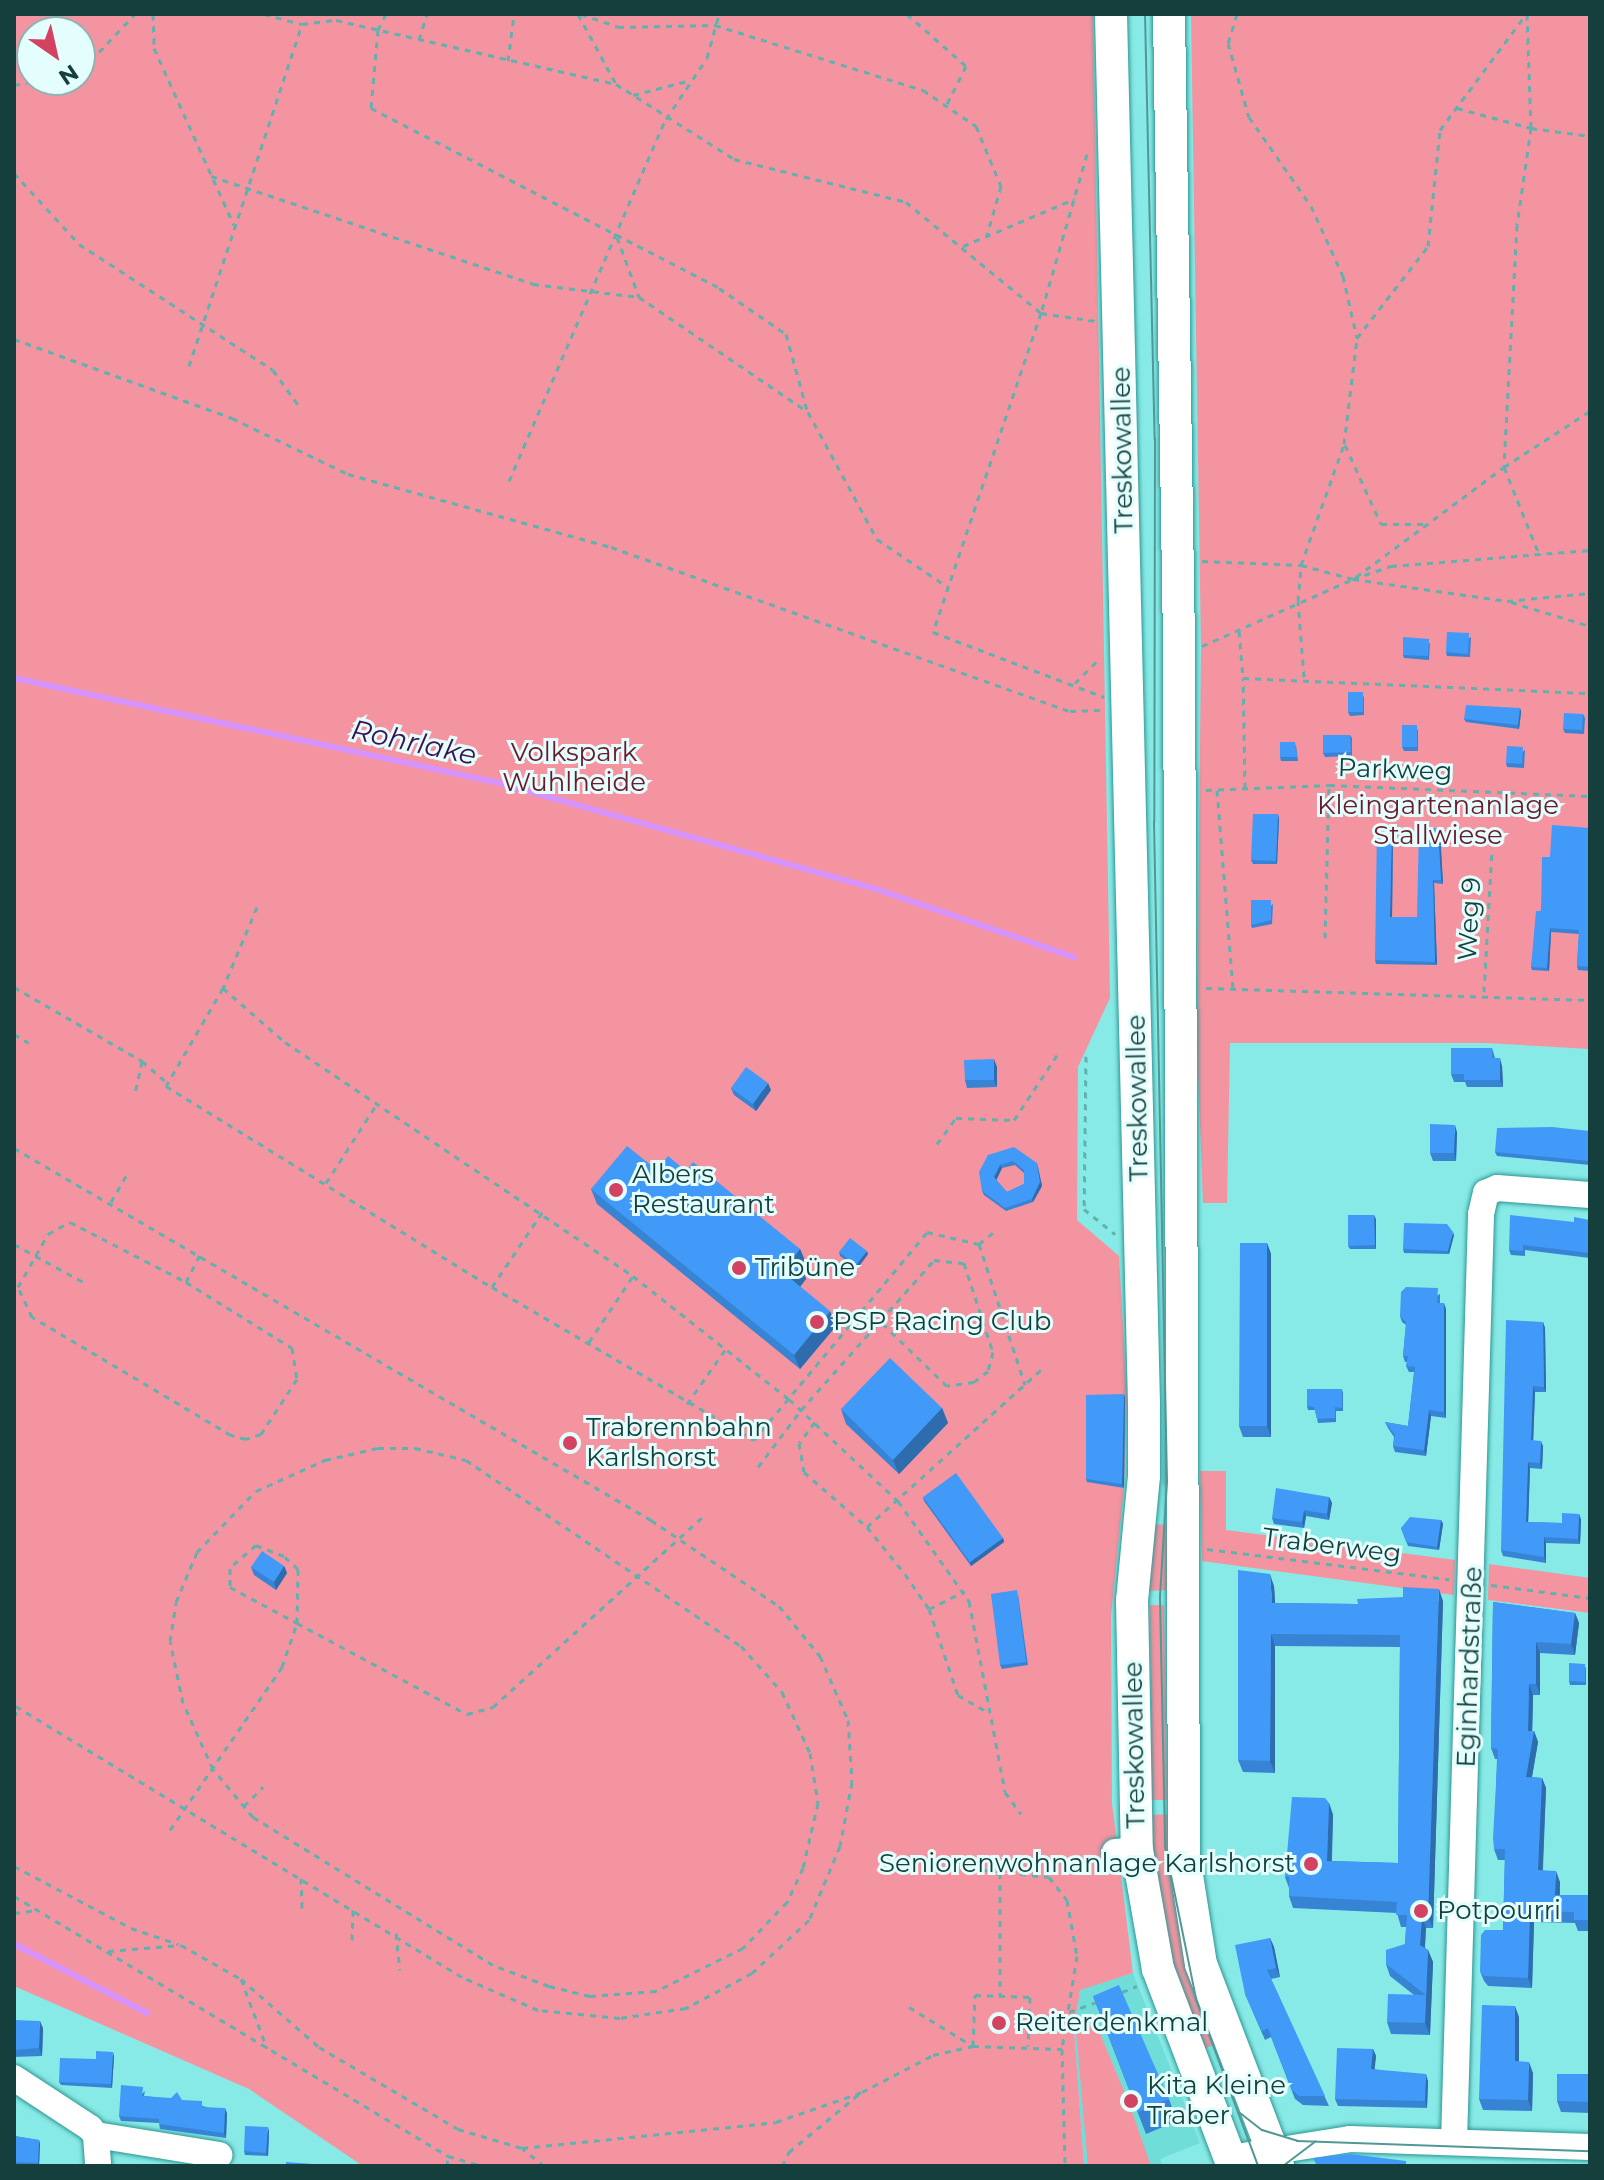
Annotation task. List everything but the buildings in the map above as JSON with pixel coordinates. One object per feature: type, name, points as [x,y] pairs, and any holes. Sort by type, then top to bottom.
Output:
[{"type":"main road","name":"Treskowallee","points":[[1111,14],[1121,705],[1144,1404],[1144,1476],[1132,1600],[1126,1851],[1158,1969],[1232,2162]]},
{"type":"main road","name":"Treskowallee","points":[[1169,14],[1178,562],[1184,1856],[1201,1964],[1274,2157]]},
{"type":"street","name":"Eginhardstraße","points":[[1454,2142],[1486,1193],[1511,1187],[1590,1195]]},
{"type":"street","points":[[14,2078],[96,2135],[219,2155]]},
{"type":"street","points":[[96,2135],[98,2166]]},
{"type":"street","points":[[1232,2162],[1274,2157],[1350,2139],[1590,2147]]},
{"type":"path","points":[[96,54],[135,14]]},
{"type":"path","points":[[153,14],[154,48],[235,226]]},
{"type":"path","points":[[264,14],[302,24],[336,20],[616,84],[666,119],[734,159],[906,202],[1041,313],[1103,321]]},
{"type":"path","points":[[386,14],[378,30],[371,108],[719,288],[786,334],[808,412],[877,539],[948,587]]},
{"type":"path","points":[[419,40],[427,14]]},
{"type":"path","points":[[508,61],[514,14]]},
{"type":"path","points":[[580,14],[616,84]]},
{"type":"path","points":[[580,14],[618,27],[715,25],[923,90],[976,126],[1001,186],[987,235]]},
{"type":"path","points":[[509,481],[666,119],[687,81],[707,58],[719,14]]},
{"type":"path","points":[[907,14],[966,66],[946,106]]},
{"type":"path","points":[[1237,14],[1228,43],[1249,117],[1311,206],[1343,276],[1357,338],[1344,444],[1301,565],[1298,601],[1304,677]]},
{"type":"path","points":[[1357,338],[1428,246],[1440,130],[1526,14]]},
{"type":"path","points":[[1526,14],[1531,128],[1517,225],[1504,467],[1539,554]]},
{"type":"path","points":[[189,366],[302,24]]},
{"type":"path","points":[[633,95],[687,81]]},
{"type":"path","points":[[1456,108],[1531,128],[1590,136]]},
{"type":"path","points":[[1091,143],[1041,313],[933,632],[1075,683],[1121,705]]},
{"type":"path","points":[[14,173],[79,244],[200,327],[273,370],[299,406]]},
{"type":"path","points":[[211,176],[533,284],[639,297],[808,412]]},
{"type":"path","points":[[963,246],[1074,199]]},
{"type":"path","points":[[616,235],[639,297]]},
{"type":"path","points":[[14,339],[232,418],[348,474],[611,547],[1070,711],[1121,705]]},
{"type":"path","points":[[1353,579],[1504,467],[1590,411]]},
{"type":"path","points":[[1344,444],[1381,524],[1427,524]]},
{"type":"path","points":[[1197,647],[1239,631],[1298,601],[1391,566],[1590,550]]},
{"type":"path","points":[[1178,562],[1301,565],[1353,579],[1507,601],[1590,626]]},
{"type":"path","points":[[1507,601],[1590,593]]},
{"type":"path","points":[[1239,631],[1245,788]]},
{"type":"path","points":[[1075,683],[1102,656]]},
{"type":"path","points":[[1243,678],[1304,677],[1590,693]]},
{"type":"path","points":[[1325,938],[1329,785]]},
{"type":"path","name":"Parkweg","points":[[1198,791],[1329,785],[1590,796]]},
{"type":"path","points":[[1217,790],[1233,988]]},
{"type":"path","name":"Weg 9","points":[[1484,993],[1492,848]]},
{"type":"path","points":[[165,1081],[223,988],[257,907]]},
{"type":"path","points":[[14,987],[142,1061],[165,1081],[492,1287],[589,1342],[687,1404],[754,1440],[927,1232],[979,1244]]},
{"type":"path","points":[[223,988],[285,1042],[543,1211],[633,1276],[789,1399],[898,1501],[965,1591],[1005,1792],[1021,1814]]},
{"type":"path","points":[[1199,988],[1484,993],[1590,1000]]},
{"type":"path","points":[[14,1034],[29,1043]]},
{"type":"path","points":[[937,1144],[956,1118],[1014,1120],[1057,1055]]},
{"type":"path","points":[[1086,1056],[1084,1209],[1123,1240]]},
{"type":"path","points":[[135,1093],[142,1061]]},
{"type":"path","points":[[326,1183],[378,1102]]},
{"type":"path","points":[[14,1148],[680,1537],[779,1606],[820,1656],[848,1720],[852,1782],[840,1846],[809,1920],[752,1973],[686,2008],[620,2018],[538,2010],[462,1977],[396,1933],[14,1705]]},
{"type":"path","points":[[111,1202],[129,1171]]},
{"type":"path","points":[[492,1287],[543,1211]]},
{"type":"path","points":[[70,1222],[83,1224],[186,1282],[292,1348],[297,1379],[261,1434],[246,1439],[231,1435],[32,1317],[18,1287],[33,1255],[48,1234],[70,1222]]},
{"type":"path","points":[[979,1244],[994,1232]]},
{"type":"path","points":[[14,1244],[83,1282]]},
{"type":"path","points":[[979,1244],[1025,1385]]},
{"type":"path","points":[[186,1282],[200,1254]]},
{"type":"path","points":[[758,1467],[801,1410],[934,1260],[964,1263],[993,1352],[988,1371],[974,1382],[947,1386],[881,1322]]},
{"type":"path","points":[[589,1342],[633,1276]]},
{"type":"path","points":[[687,1404],[725,1350]]},
{"type":"path","points":[[867,1527],[1042,1369]]},
{"type":"path","points":[[815,1422],[799,1443],[804,1472],[867,1527],[929,1609],[958,1695],[989,1713]]},
{"type":"path","points":[[378,1448],[415,1448],[466,1460],[639,1574],[741,1646],[782,1692],[810,1753],[818,1803],[803,1868],[787,1902],[743,1948],[705,1971],[656,1991],[590,1996],[549,1986],[493,1965],[253,1817],[213,1769],[173,1669],[176,1602],[197,1552],[224,1519],[256,1491],[281,1478],[325,1460],[378,1448]]},
{"type":"path","points":[[170,1830],[282,1667],[297,1623],[298,1569],[256,1545],[230,1568],[230,1587],[297,1623],[467,1714],[493,1707],[704,1516]]},
{"type":"path","name":"Traberweg","points":[[1200,1548],[1458,1580]]},
{"type":"path","points":[[1481,1583],[1590,1598]]},
{"type":"path","points":[[929,1609],[965,1591]]},
{"type":"path","points":[[14,1717],[19,1708]]},
{"type":"path","points":[[244,1806],[263,1787]]},
{"type":"path","points":[[14,1866],[131,1928],[181,1945],[241,1979],[319,2047],[458,2129],[522,2148],[776,2122],[862,2092],[933,2055],[973,2046],[1062,2049]]},
{"type":"path","points":[[984,1870],[1049,1877],[1067,1900],[1077,1956],[1062,2049],[1065,2166]]},
{"type":"path","points":[[1000,1873],[1000,1996]]},
{"type":"path","points":[[301,1876],[302,1910]]},
{"type":"path","points":[[14,1896],[448,2156],[484,2166]]},
{"type":"path","points":[[352,1940],[353,1907]]},
{"type":"path","points":[[14,1913],[38,1910]]},
{"type":"path","points":[[396,1933],[400,1970]]},
{"type":"path","points":[[107,1952],[181,1945]]},
{"type":"path","points":[[241,1979],[267,2048]]},
{"type":"path","points":[[1111,1996],[1141,1985]]},
{"type":"path","points":[[973,2046],[975,1995],[1030,1997],[1028,2046]]},
{"type":"path","points":[[1068,2012],[1097,2001]]},
{"type":"path","points":[[909,2007],[973,2046]]},
{"type":"path","points":[[782,2166],[789,2152],[862,2092]]},
{"type":"path","points":[[522,2148],[544,2166]]},
{"type":"path","points":[[447,2166],[448,2156]]},
{"type":"shaded area","name":"Kita Kleine Traber","points":[[1133,1973],[1200,2143],[1160,2159],[1163,2166],[1084,2166],[1074,2028],[1080,1989]]},
{"type":"green space","name":"Volkspark Wuhlheide","points":[[14,14],[1093,14],[1110,998],[1078,1067],[1077,1220],[1119,1256],[1127,1398],[1124,1488],[1111,1616],[1112,1803],[1133,1973],[1080,1990],[1074,2028],[1084,2166],[363,2166],[249,2089],[14,1986]]},
{"type":"green space","name":"Kleingartenanlage Stallwiese","points":[[1191,14],[1590,14],[1590,1049],[1486,1043],[1230,1043],[1227,1203],[1203,1203],[1197,1047],[1201,647]]},
{"type":"green space","points":[[1200,1471],[1226,1471],[1226,1530],[1455,1560],[1454,1595],[1202,1561]]},
{"type":"green space","points":[[1149,1524],[1171,1525],[1173,1590],[1143,1591]]},
{"type":"green space","points":[[1489,1564],[1590,1578],[1590,1613],[1488,1600]]},
{"type":"green space","points":[[1150,1605],[1164,1605],[1167,1800],[1152,1800]]},
{"type":"green space","points":[[1175,1814],[1217,2044],[1200,2050],[1175,1974],[1145,1815]]},
{"type":"green space","points":[[1096,2024],[1151,2166],[1088,2166],[1076,2031]]},
{"type":"waterway","name":"Rohrlake","points":[[14,678],[499,783],[879,890],[1074,957]]},
{"type":"waterway","points":[[14,1944],[147,2013]]},
{"type":"tram line","points":[[1145,14],[1155,439],[1154,822],[1167,1482],[1160,1598],[1165,1846],[1196,1999],[1258,2166]]},
{"type":"tram line","points":[[1240,2113],[1262,2130],[1297,2141],[1590,2151]]},
{"type":"tram line","points":[[1283,2166],[1316,2141]]},
{"type":"place","name":"Albers Restaurant","points":[[616,1190]]},
{"type":"place","name":"Tribüne","points":[[739,1268]]},
{"type":"place","name":"PSP Racing Club","points":[[817,1322]]},
{"type":"place","name":"Trabrennbahn Karlshorst","points":[[570,1443]]},
{"type":"place","name":"Seniorenwohnanlage Karlshorst","points":[[1311,1864]]},
{"type":"place","name":"Potpourri","points":[[1421,1911]]},
{"type":"place","name":"Reiterdenkmal","points":[[999,2023]]},
{"type":"place","name":"Kita Kleine Traber","points":[[1131,2101]]}]
